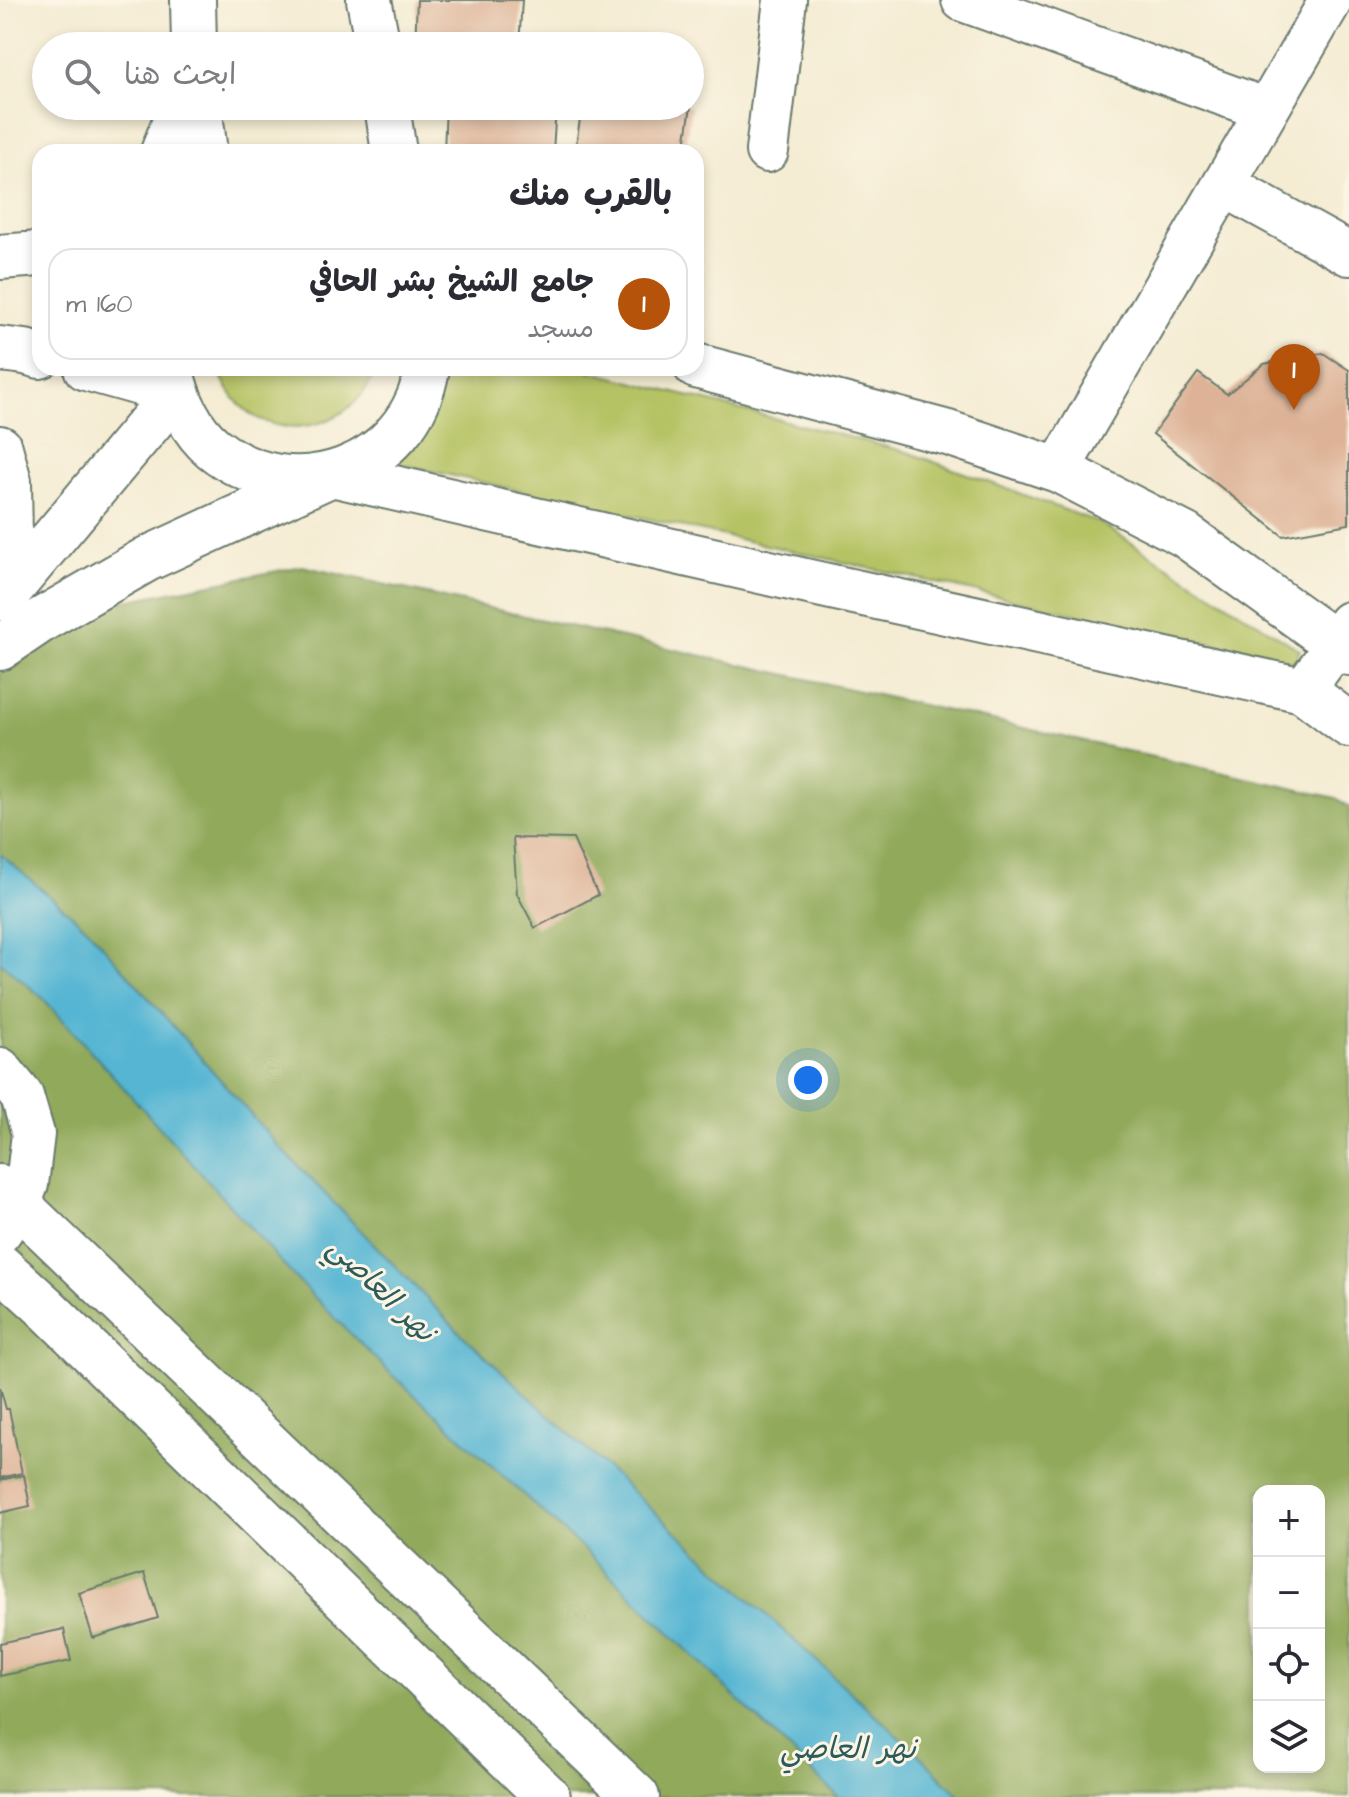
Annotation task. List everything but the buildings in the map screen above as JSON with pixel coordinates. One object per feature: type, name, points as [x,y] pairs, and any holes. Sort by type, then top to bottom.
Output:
[{"type":"main road","points":[[193,0],[194,32]]},
{"type":"main road","points":[[369,0],[375,32]]},
{"type":"main road","points":[[166,144],[176,120]]},
{"type":"main road","points":[[201,120],[204,144]]},
{"type":"main road","points":[[389,120],[393,144]]},
{"type":"main road","points":[[0,257],[32,255]]},
{"type":"main road","points":[[0,349],[32,354]]},
{"type":"main road","points":[[704,368],[948,433],[1058,470],[1185,535],[1345,640]]},
{"type":"main road","points":[[144,376],[173,380]]},
{"type":"main road","points":[[0,648],[43,619],[147,559],[365,461],[391,441],[411,415],[426,376]]},
{"type":"main road","points":[[173,380],[190,421],[212,446],[239,465],[270,476],[302,479],[332,474],[1303,690],[1349,725]]},
{"type":"main road","points":[[0,598],[9,591],[173,380]]},
{"type":"main road","points":[[0,448],[9,481],[10,540],[0,598]]},
{"type":"main road","points":[[6,1208],[637,1797]]},
{"type":"main road","points":[[0,1266],[548,1797]]},
{"type":"street","points":[[767,151],[785,0]]},
{"type":"street","points":[[963,0],[1267,110]]},
{"type":"street","points":[[1058,470],[1331,0]]},
{"type":"street","points":[[1224,185],[1349,254]]},
{"type":"street","points":[[1303,690],[1345,640]]},
{"type":"street","points":[[0,1069],[22,1096],[33,1134],[27,1184],[6,1208]]},
{"type":"green space","points":[[221,376],[372,376],[354,403],[337,416],[318,424],[297,427],[277,425],[257,418],[240,405]]},
{"type":"green space","points":[[435,376],[608,376],[907,452],[1100,523],[1300,650],[1294,662],[382,460]]},
{"type":"green space","points":[[302,566],[1336,798],[1349,807],[1349,1797],[960,1797],[921,1757],[460,1333],[274,1141],[87,928],[0,854],[0,613],[110,604]]},
{"type":"green space","points":[[0,962],[43,998],[299,1282],[385,1368],[594,1559],[838,1797],[0,1797]]},
{"type":"water","name":"نهر العاصي","points":[[0,854],[87,928],[274,1141],[460,1333],[921,1757],[960,1797],[838,1797],[594,1559],[385,1368],[299,1282],[43,998],[0,962]]},
{"type":"place","name":"جامع الشيخ بشر الحافي","points":[[1294,410]]}]
